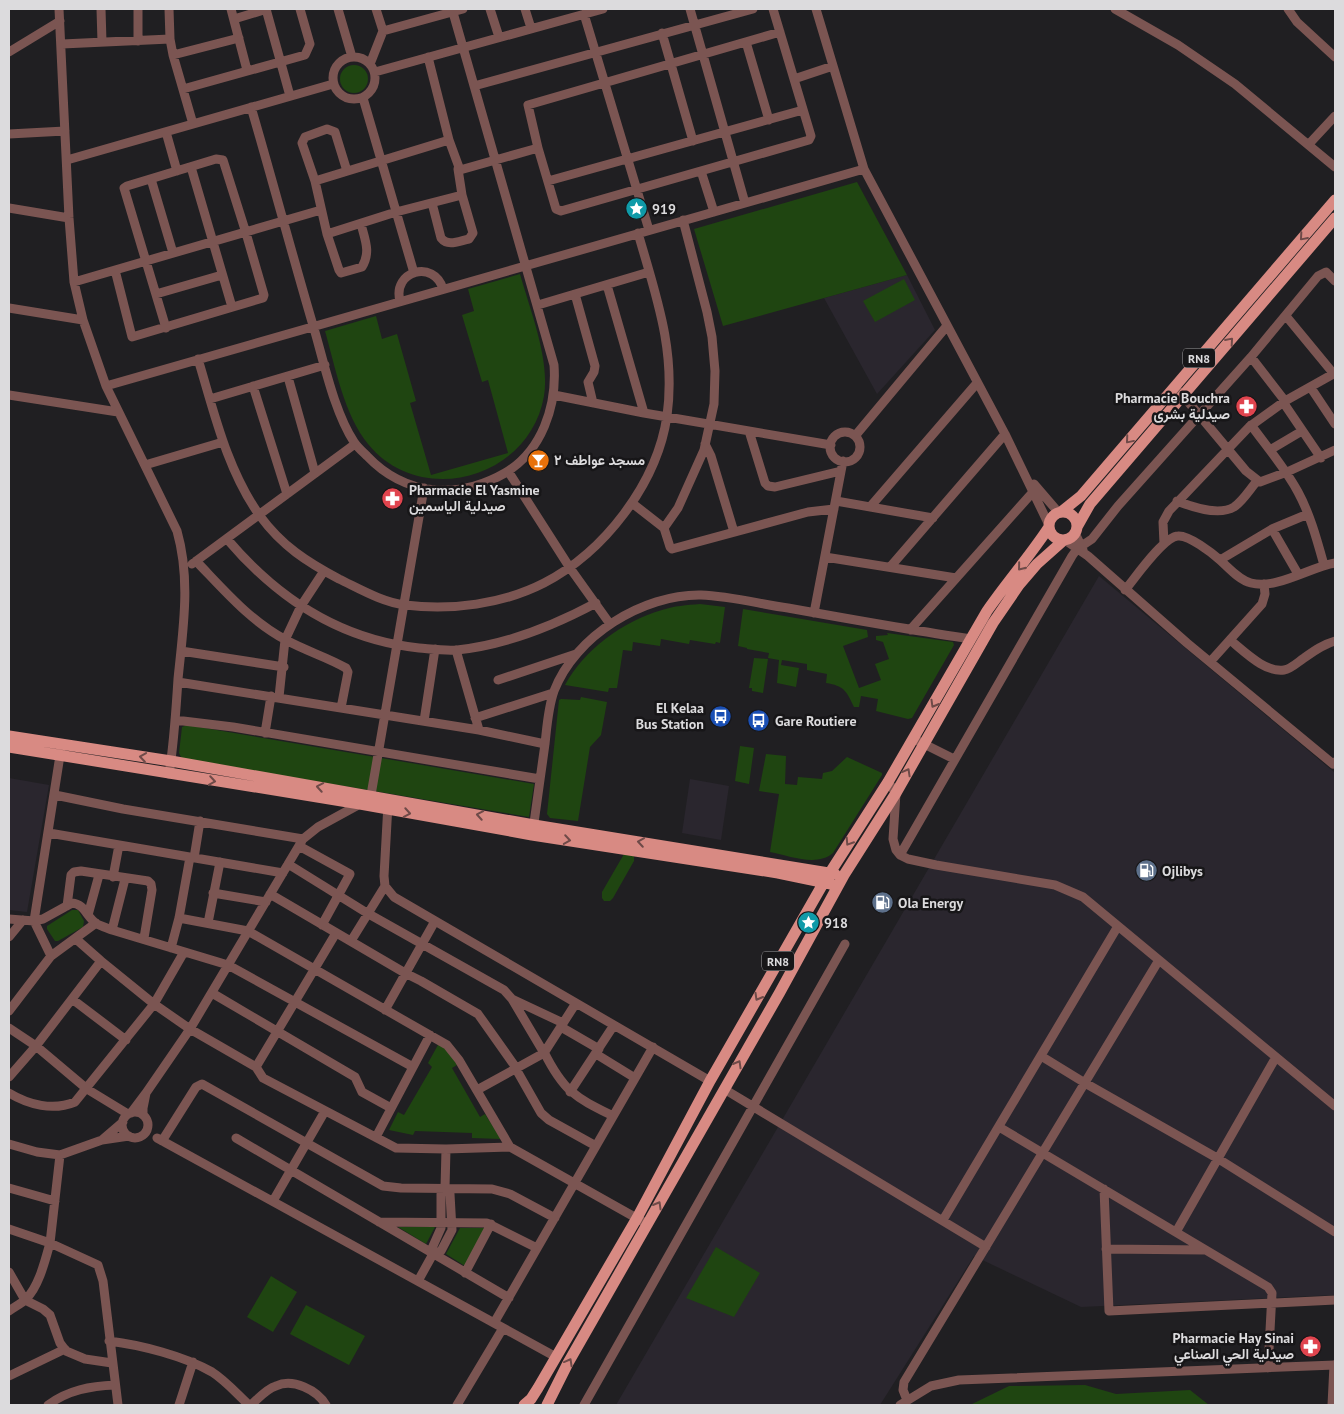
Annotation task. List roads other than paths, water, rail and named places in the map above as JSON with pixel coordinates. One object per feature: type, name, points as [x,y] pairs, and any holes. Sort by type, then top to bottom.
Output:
[{"type":"main road","name":"RN8","points":[[524,1405],[531,1400],[724,1089],[844,875],[896,793],[918,741],[971,639],[1000,592],[1037,546],[1053,516],[1060,513],[1081,496],[1335,200]]},
{"type":"main road","name":"RN8","points":[[549,1401],[642,1221],[710,1081],[826,877],[888,782],[918,741],[993,623],[1020,585],[1046,555],[1073,536],[1090,504],[1335,218]]},
{"type":"main road","points":[[1081,496],[1090,504]]},
{"type":"main road","points":[[1060,513],[1065,512],[1073,516],[1076,520],[1076,530]]},
{"type":"main road","points":[[1049,526],[1055,537],[1065,540]]},
{"type":"main road","points":[[1037,546],[1046,555]]},
{"type":"main road","points":[[9,736],[61,750],[169,774],[364,798]]},
{"type":"main road","points":[[9,748],[61,750],[171,761],[388,804],[778,873],[826,877],[844,875]]},
{"type":"main road","points":[[826,877],[838,886]]},
{"type":"main road","points":[[538,1388],[549,1401]]},
{"type":"street","points":[[59,9],[74,282],[83,320],[106,386],[177,531],[182,549],[185,570],[185,604],[169,774]]},
{"type":"street","points":[[101,9],[102,42]]},
{"type":"street","points":[[138,9],[138,41]]},
{"type":"street","points":[[169,9],[172,55],[193,124]]},
{"type":"street","points":[[231,9],[247,70]]},
{"type":"street","points":[[234,19],[266,9],[290,96]]},
{"type":"street","points":[[183,89],[305,55],[310,47],[310,41],[300,9]]},
{"type":"street","points":[[338,9],[352,57]]},
{"type":"street","points":[[372,68],[362,58],[352,57],[344,60],[337,66],[333,75],[334,84],[338,92],[345,98],[354,100],[363,98],[371,92],[375,82],[372,68],[383,31],[376,9]]},
{"type":"street","points":[[383,31],[452,10],[463,9]]},
{"type":"street","points":[[490,9],[499,37]]},
{"type":"street","points":[[525,9],[531,28]]},
{"type":"street","points":[[372,68],[428,57],[603,9]]},
{"type":"street","points":[[690,9],[746,203]]},
{"type":"street","points":[[474,86],[752,9]]},
{"type":"street","points":[[773,9],[780,32],[794,79],[802,110],[811,136],[810,140],[561,211],[556,208],[538,148],[528,104],[780,32]]},
{"type":"street","points":[[816,9],[864,169],[946,327],[1005,434],[1049,526]]},
{"type":"street","points":[[1115,9],[1178,45],[1236,84],[1335,166]]},
{"type":"street","points":[[1133,9],[1133,19]]},
{"type":"street","points":[[1288,9],[1297,22],[1335,57]]},
{"type":"street","points":[[251,107],[340,414],[355,444],[378,468],[407,484],[424,488],[456,490],[473,487],[492,480],[508,471],[532,448],[542,433],[549,416],[554,395],[554,365],[452,10]]},
{"type":"street","points":[[584,14],[649,230]]},
{"type":"street","points":[[9,52],[60,21]]},
{"type":"street","points":[[662,33],[694,141]]},
{"type":"street","points":[[172,55],[239,38]]},
{"type":"street","points":[[62,44],[170,40]]},
{"type":"street","points":[[746,42],[769,120]]},
{"type":"street","points":[[428,57],[473,232],[469,238],[449,244],[444,242],[441,238],[432,203]]},
{"type":"street","points":[[794,79],[833,66]]},
{"type":"street","points":[[67,160],[334,84]]},
{"type":"street","points":[[363,98],[414,272]]},
{"type":"street","points":[[548,181],[802,110]]},
{"type":"street","points":[[1310,144],[1335,116]]},
{"type":"street","points":[[347,171],[335,132],[327,129],[302,139],[315,181],[327,234],[341,273],[362,267],[366,260],[368,250],[361,224]]},
{"type":"street","points":[[9,134],[65,131]]},
{"type":"street","points":[[166,132],[177,171]]},
{"type":"street","points":[[315,181],[449,140]]},
{"type":"street","points":[[458,169],[462,170],[538,148]]},
{"type":"street","points":[[115,270],[132,337],[166,328],[261,299],[264,296],[223,160],[216,159],[126,186],[124,192],[166,328]]},
{"type":"street","points":[[191,167],[232,307]]},
{"type":"street","points":[[106,386],[864,169]]},
{"type":"street","points":[[701,171],[714,212]]},
{"type":"street","points":[[151,179],[173,253]]},
{"type":"street","points":[[327,234],[396,212],[462,195]]},
{"type":"street","points":[[9,208],[69,218]]},
{"type":"street","points":[[74,282],[321,210]]},
{"type":"street","points":[[664,528],[678,508],[705,444],[714,404],[715,371],[712,337],[683,220]]},
{"type":"street","points":[[198,359],[223,442],[237,475],[260,515],[279,538],[305,561],[370,594],[403,605],[436,607],[470,605],[507,597],[543,584],[570,568],[602,540],[632,503],[645,480],[659,447],[667,417],[668,348],[662,313],[638,233]]},
{"type":"street","points":[[400,301],[399,290],[408,276],[414,272],[432,274],[440,281],[443,289]]},
{"type":"street","points":[[538,305],[649,272]]},
{"type":"street","points":[[900,855],[1040,608],[1079,548],[1092,540],[1118,506],[1251,357],[1318,276],[1326,272],[1335,281]]},
{"type":"street","points":[[156,294],[222,275]]},
{"type":"street","points":[[607,284],[644,413]]},
{"type":"street","points":[[575,294],[595,366],[588,382],[593,403]]},
{"type":"street","points":[[9,308],[83,320]]},
{"type":"street","points":[[1164,544],[1164,519],[1177,501],[1251,425],[1284,402],[1334,373],[1286,316]]},
{"type":"street","points":[[855,436],[946,327]]},
{"type":"street","points":[[1251,357],[1321,458]]},
{"type":"street","points":[[210,399],[325,365]]},
{"type":"street","points":[[288,377],[315,473]]},
{"type":"street","points":[[870,506],[977,383]]},
{"type":"street","points":[[254,386],[287,494]]},
{"type":"street","points":[[1174,387],[1246,471],[1257,480],[1266,481],[1321,458],[1335,450]]},
{"type":"street","points":[[1310,388],[1335,424]]},
{"type":"street","points":[[9,395],[118,412]]},
{"type":"street","points":[[554,395],[644,413],[831,445]]},
{"type":"street","points":[[1251,425],[1287,472],[1298,492],[1308,514],[1324,564]]},
{"type":"street","points":[[749,431],[765,483],[768,486],[775,487],[841,471]]},
{"type":"street","points":[[1270,450],[1302,431]]},
{"type":"street","points":[[847,432],[855,436],[860,443],[859,453],[853,460],[843,461],[832,454],[832,441],[838,434],[847,432]]},
{"type":"street","points":[[891,566],[1005,434]]},
{"type":"street","points":[[145,465],[223,442]]},
{"type":"street","points":[[185,570],[355,444]]},
{"type":"street","points":[[705,444],[711,456],[734,532]]},
{"type":"street","points":[[814,613],[843,461]]},
{"type":"street","points":[[1023,470],[1060,513]]},
{"type":"street","points":[[508,471],[570,568],[610,624]]},
{"type":"street","points":[[1177,501],[1200,509],[1229,509],[1235,506],[1257,480]]},
{"type":"street","points":[[102,1140],[128,1116],[190,1030],[301,842],[318,827],[364,798],[379,752],[424,488]]},
{"type":"street","points":[[910,630],[1033,492]]},
{"type":"street","points":[[632,503],[664,528],[672,549],[835,505],[870,506],[934,518]]},
{"type":"street","points":[[1220,560],[1272,529],[1308,514]]},
{"type":"street","points":[[1272,529],[1298,574]]},
{"type":"street","points":[[1076,530],[1079,548]]},
{"type":"street","points":[[1125,590],[1164,544],[1176,536],[1185,537],[1211,552],[1239,577],[1249,583],[1264,584],[1284,579],[1324,564],[1335,563]]},
{"type":"street","points":[[227,539],[268,582],[300,606],[331,623],[361,636],[396,646],[456,650],[495,642],[537,632],[596,603]]},
{"type":"street","points":[[1065,540],[1079,548],[1210,662],[1335,764]]},
{"type":"street","points":[[825,556],[956,578]]},
{"type":"street","points":[[196,561],[252,617],[285,640],[346,668],[348,672],[341,708]]},
{"type":"street","points":[[265,733],[284,667],[285,640],[300,606],[324,571]]},
{"type":"street","points":[[1210,662],[1262,604],[1264,584]]},
{"type":"street","points":[[533,830],[553,693],[576,654],[610,624],[638,609],[657,602],[701,595],[971,639]]},
{"type":"street","points":[[1230,640],[1265,666],[1276,670],[1285,670],[1318,649],[1335,641]]},
{"type":"street","points":[[424,721],[435,649]]},
{"type":"street","points":[[456,650],[478,730]]},
{"type":"street","points":[[181,652],[284,667]]},
{"type":"street","points":[[498,680],[576,654]]},
{"type":"street","points":[[178,682],[478,730],[545,744]]},
{"type":"street","points":[[475,718],[553,693]]},
{"type":"street","points":[[175,720],[265,733],[540,779]]},
{"type":"street","points":[[918,741],[954,759]]},
{"type":"street","points":[[51,956],[34,922],[61,750]]},
{"type":"street","points":[[888,782],[896,793],[893,839],[896,850],[900,855],[908,859],[928,863],[1056,885],[1083,897],[1335,1106]]},
{"type":"street","points":[[54,795],[123,809],[200,821],[301,842],[350,874],[322,925]]},
{"type":"street","points":[[388,804],[384,876],[385,886],[394,897],[710,1081]]},
{"type":"street","points":[[171,948],[200,821]]},
{"type":"street","points":[[48,833],[220,862],[286,869],[337,895],[504,990],[512,999],[557,1077],[570,1092],[613,1116]]},
{"type":"street","points":[[113,877],[119,845]]},
{"type":"street","points":[[208,923],[220,862]]},
{"type":"street","points":[[67,906],[72,873],[81,871],[148,881],[152,886],[144,938]]},
{"type":"street","points":[[88,915],[99,874]]},
{"type":"street","points":[[112,930],[125,879]]},
{"type":"street","points":[[350,941],[385,886]]},
{"type":"street","points":[[213,893],[268,898],[322,925],[478,1014],[516,1069],[541,1113],[596,1146]]},
{"type":"street","points":[[9,919],[34,922],[43,920],[72,903],[77,903],[82,906],[96,923],[112,930],[144,938],[228,965],[413,1067]]},
{"type":"street","points":[[179,918],[248,931],[447,1045],[477,1090],[510,1147]]},
{"type":"street","points":[[9,937],[23,920]]},
{"type":"street","points":[[385,1010],[404,973],[435,922]]},
{"type":"street","points":[[9,1010],[51,956],[96,923]]},
{"type":"street","points":[[943,1220],[1118,926]]},
{"type":"street","points":[[256,1067],[336,933]]},
{"type":"street","points":[[76,939],[101,962],[154,1004],[190,1030],[256,1067],[263,1078],[396,1148],[510,1147],[642,1221]]},
{"type":"street","points":[[584,1405],[845,944]]},
{"type":"street","points":[[9,1093],[27,1102],[52,1107],[75,1102],[154,1004],[184,952]]},
{"type":"street","points":[[903,1402],[904,1382],[1159,960]]},
{"type":"street","points":[[9,1077],[36,1046],[101,962]]},
{"type":"street","points":[[212,993],[355,1077],[362,1092],[391,1108]]},
{"type":"street","points":[[72,999],[126,1040]]},
{"type":"street","points":[[512,999],[562,1025],[635,1078]]},
{"type":"street","points":[[477,1090],[544,1053],[576,1003]]},
{"type":"street","points":[[570,1092],[614,1025]]},
{"type":"street","points":[[9,1028],[36,1046],[87,1089],[128,1116]]},
{"type":"street","points":[[376,1137],[430,1035]]},
{"type":"street","points":[[494,1323],[653,1047]]},
{"type":"street","points":[[1041,1056],[1217,1158],[1335,1232]]},
{"type":"street","points":[[1176,1232],[1276,1057]]},
{"type":"street","points":[[159,1140],[196,1087],[202,1084],[383,1186],[400,1188],[487,1188],[501,1191],[526,1202],[555,1218]]},
{"type":"street","points":[[724,1089],[986,1247]]},
{"type":"street","points":[[9,1144],[37,1152],[60,1155],[102,1140],[141,1136],[146,1131],[143,1108],[146,1093]]},
{"type":"street","points":[[273,1201],[325,1111]]},
{"type":"street","points":[[159,1140],[145,1119],[135,1112],[128,1116],[124,1130],[133,1137],[159,1140],[556,1357]]},
{"type":"street","points":[[999,1127],[1268,1287],[1272,1293],[1268,1368]]},
{"type":"street","points":[[236,1138],[509,1298]]},
{"type":"street","points":[[418,1281],[433,1254],[441,1251],[452,1230],[446,1222],[450,1194],[445,1188],[446,1149]]},
{"type":"street","points":[[9,1311],[25,1300],[35,1284],[50,1243],[60,1155]]},
{"type":"street","points":[[9,1188],[55,1202]]},
{"type":"street","points":[[1104,1189],[1109,1311],[1335,1300]]},
{"type":"street","points":[[379,1222],[480,1222],[491,1224],[537,1248]]},
{"type":"street","points":[[465,1273],[491,1224]]},
{"type":"street","points":[[9,1229],[50,1243],[98,1266],[103,1282],[118,1405]]},
{"type":"street","points":[[1106,1249],[1205,1250]]},
{"type":"street","points":[[9,1272],[25,1300],[44,1309],[50,1315],[60,1343],[65,1349],[75,1356],[85,1359],[112,1363]]},
{"type":"street","points":[[457,1405],[503,1328]]},
{"type":"street","points":[[109,1341],[133,1344],[193,1362],[213,1373],[250,1405],[272,1387],[287,1383],[313,1390],[326,1405]]},
{"type":"street","points":[[9,1376],[65,1349]]},
{"type":"street","points":[[179,1405],[193,1362]]},
{"type":"street","points":[[903,1402],[931,1386],[959,1380],[1335,1365],[1332,1405]]},
{"type":"street","points":[[48,1405],[64,1395],[80,1389],[115,1385]]},
{"type":"place","name":"919","points":[[636,209]]},
{"type":"place","name":"Pharmacie Bouchra صيدلية بشرى","points":[[1246,406]]},
{"type":"place","name":"مسجد عواطف ٢","points":[[538,460]]},
{"type":"place","name":"Pharmacie El Yasmine صيدلية الياسمين","points":[[393,498]]},
{"type":"place","name":"El Kelaa Bus Station","points":[[720,716]]},
{"type":"place","name":"Gare Routiere","points":[[759,721]]},
{"type":"place","name":"Ojlibys","points":[[1146,871]]},
{"type":"place","name":"Ola Energy","points":[[882,903]]},
{"type":"place","name":"918","points":[[808,923]]},
{"type":"place","name":"Pharmacie Hay Sinai صيدلية الحي الصناعي","points":[[1310,1346]]}]
